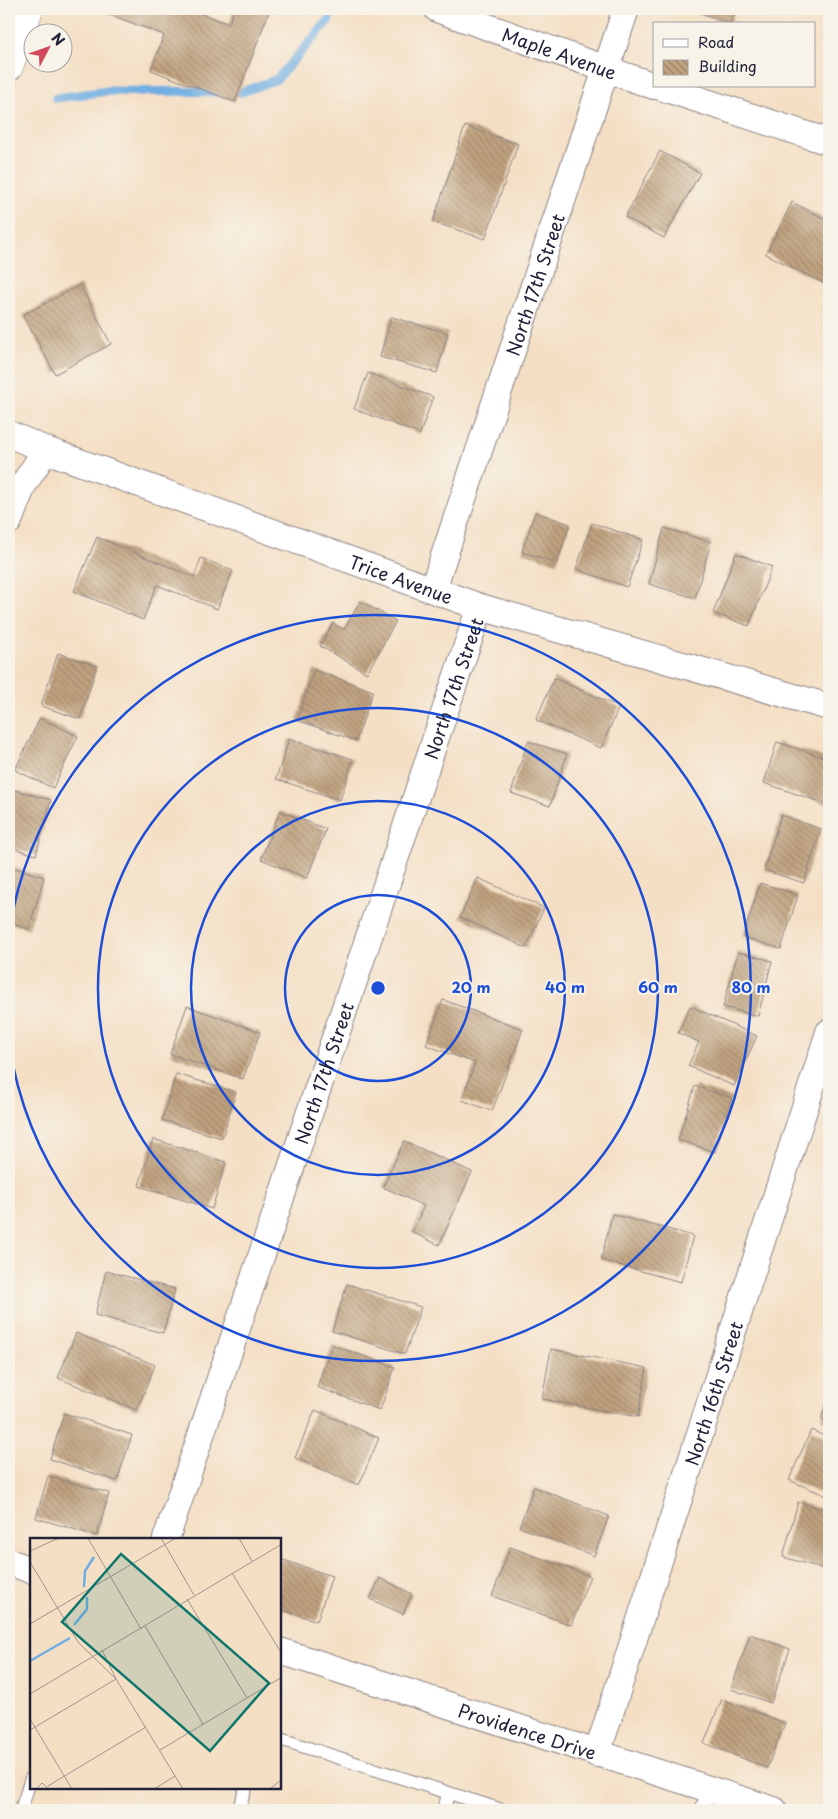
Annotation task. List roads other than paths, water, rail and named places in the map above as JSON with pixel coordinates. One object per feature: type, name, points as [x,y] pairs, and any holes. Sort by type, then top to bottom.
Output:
[{"type":"main road","points":[[9,67],[29,9]]},
{"type":"street","name":"Maple Avenue","points":[[437,9],[653,85]]},
{"type":"street","name":"North 17th Street","points":[[433,589],[604,69],[626,9]]},
{"type":"street","name":"Maple Avenue","points":[[661,88],[829,142]]},
{"type":"street","name":"Trice Avenue","points":[[9,434],[46,450],[480,606],[829,707]]},
{"type":"street","points":[[9,522],[23,485],[46,450]]},
{"type":"street","name":"North 17th Street","points":[[166,1538],[480,606]]},
{"type":"street","name":"North 16th Street","points":[[597,1754],[829,1032]]},
{"type":"street","points":[[9,1562],[30,1570]]},
{"type":"street","name":"Providence Drive","points":[[281,1651],[597,1754],[705,1799],[774,1810]]},
{"type":"lane","points":[[281,1739],[502,1810]]},
{"type":"lane","points":[[21,1810],[30,1781]]},
{"type":"lane","points":[[238,1810],[246,1789]]},
{"type":"lane","points":[[443,1810],[449,1793]]},
{"type":"waterway","points":[[56,98],[108,91],[242,92],[277,79],[329,20]]}]
